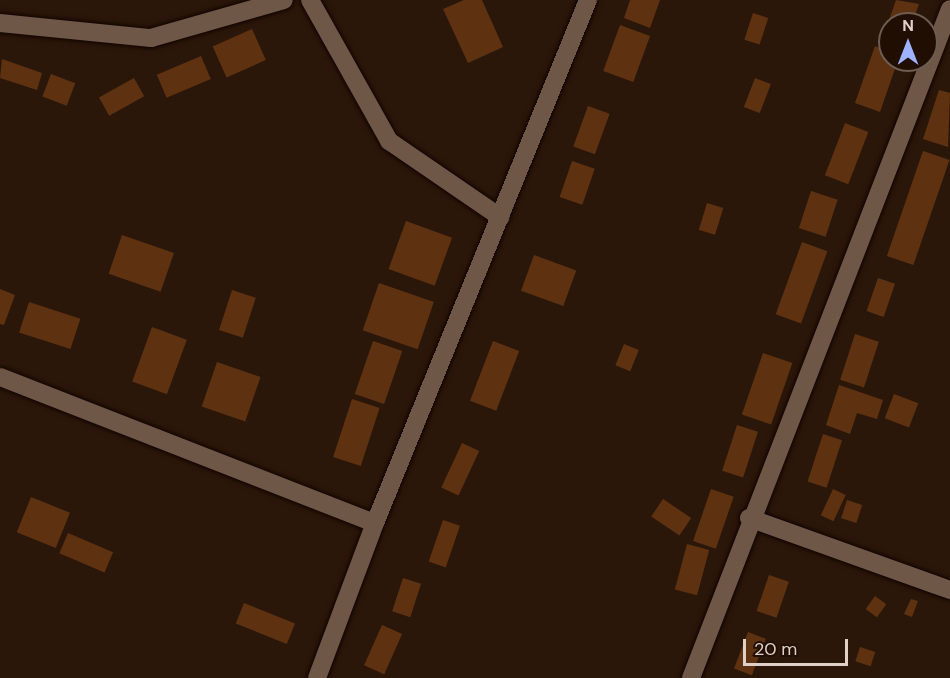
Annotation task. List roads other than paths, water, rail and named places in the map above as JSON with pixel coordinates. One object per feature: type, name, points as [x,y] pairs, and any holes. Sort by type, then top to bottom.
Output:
[{"type":"street","points":[[0,23],[151,38],[284,0]]},
{"type":"street","points":[[310,0],[389,141],[500,217]]},
{"type":"street","points":[[317,678],[375,523],[588,0]]},
{"type":"street","points":[[691,678],[749,518],[950,9]]},
{"type":"street","points":[[0,377],[375,523]]},
{"type":"street","points":[[749,518],[950,591]]}]
